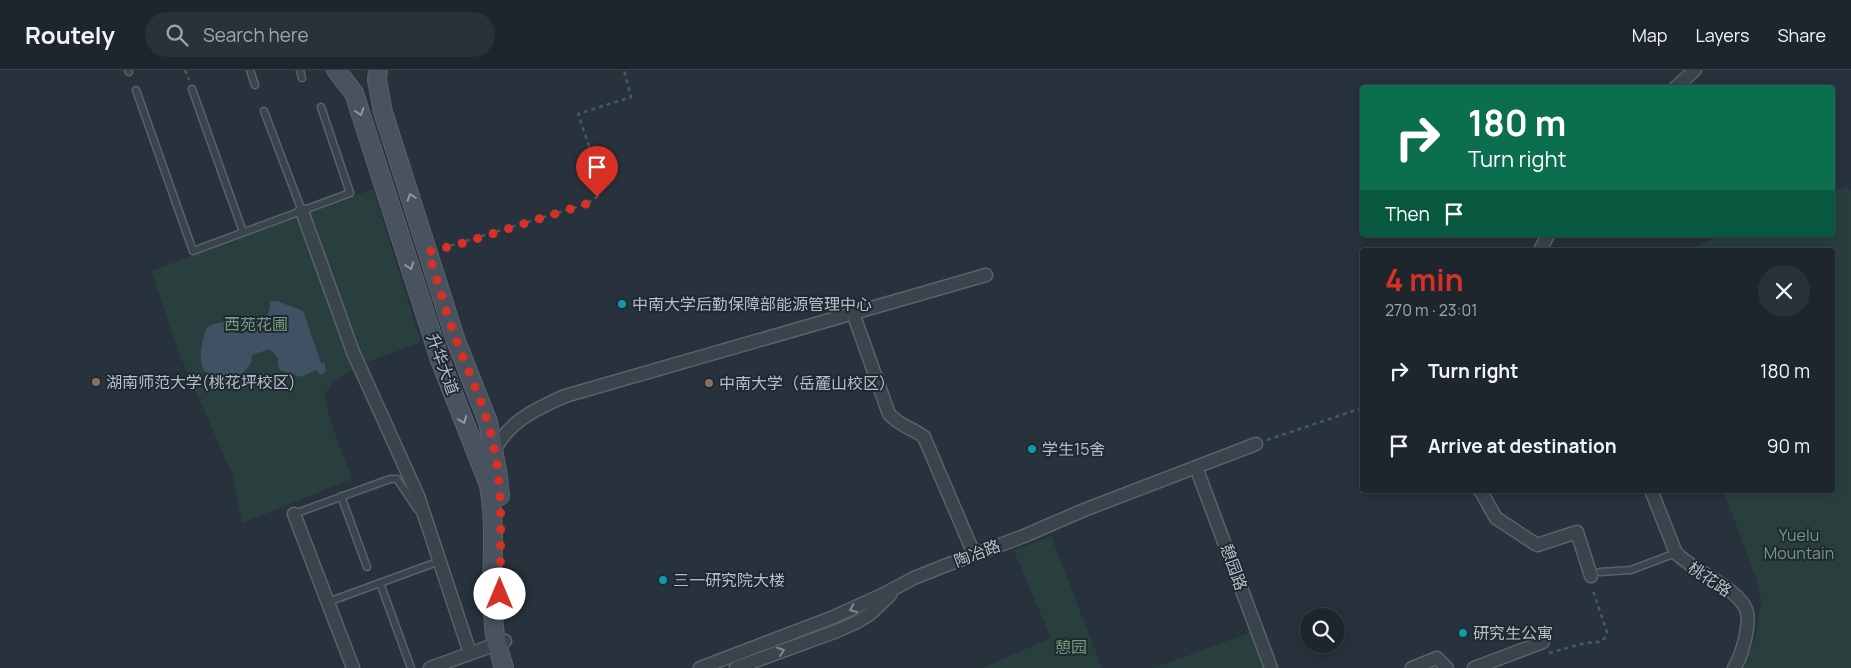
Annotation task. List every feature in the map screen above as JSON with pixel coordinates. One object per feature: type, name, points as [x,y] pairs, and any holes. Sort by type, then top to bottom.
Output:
[{"type":"street","name":"升华大道","points":[[336,70],[354,93],[440,360],[484,473],[492,503],[494,623],[512,668]]},
{"type":"street","name":"升华大道","points":[[378,70],[377,80],[383,112],[456,341],[486,416],[494,450],[498,476],[500,514],[500,610],[504,668]]},
{"type":"street","points":[[1678,85],[1695,70]]},
{"type":"street","points":[[302,211],[353,352],[418,496],[470,653]]},
{"type":"street","points":[[484,473],[494,450],[503,436],[519,420],[534,410],[565,396],[986,275]]},
{"type":"street","points":[[853,313],[889,414],[897,423],[914,429],[924,437],[974,554]]},
{"type":"street","name":"陶冶路","points":[[700,668],[831,618],[897,588],[914,578],[1256,444]]},
{"type":"street","name":"憩园路","points":[[1196,467],[1271,668]]},
{"type":"street","points":[[1482,493],[1496,518],[1537,545],[1577,532],[1595,574]]},
{"type":"street","name":"桃花路","points":[[1652,493],[1676,553],[1682,560],[1708,576],[1742,602],[1748,613],[1748,622],[1740,658],[1734,668]]},
{"type":"street","points":[[294,514],[353,668]]},
{"type":"street","points":[[736,668],[854,623],[870,614],[897,588]]},
{"type":"street","points":[[430,668],[501,643]]},
{"type":"street","points":[[1474,668],[1537,644]]},
{"type":"street","points":[[1412,668],[1437,658],[1447,668]]},
{"type":"lane","points":[[250,70],[255,85]]},
{"type":"lane","points":[[300,70],[302,78]]},
{"type":"lane","points":[[192,89],[243,232]]},
{"type":"lane","points":[[136,90],[193,251],[350,193],[321,107]]},
{"type":"lane","points":[[264,111],[302,211]]},
{"type":"lane","points":[[294,514],[380,481],[390,479],[397,480],[426,521]]},
{"type":"lane","points":[[341,496],[368,567]]},
{"type":"lane","points":[[1595,574],[1631,570],[1676,553]]},
{"type":"lane","points":[[328,602],[440,561]]},
{"type":"lane","points":[[380,583],[411,668]]},
{"type":"path","points":[[428,252],[460,244],[586,204],[597,197],[600,185],[595,163],[578,114],[631,97],[624,70]]},
{"type":"path","points":[[1256,444],[1360,409]]},
{"type":"path","points":[[1537,644],[1546,653],[1552,653],[1585,643],[1600,642],[1606,638],[1607,632],[1595,600],[1595,574]]},
{"type":"green space","name":"Yuelu Mountain","points":[[1846,186],[1851,191],[1851,668],[1741,668],[1755,638],[1761,601],[1758,583],[1724,493],[1835,493],[1835,248],[1692,248],[1717,237],[1835,237],[1835,191]]},
{"type":"green space","name":"西苑花圃","points":[[373,189],[421,342],[373,360],[334,380],[324,396],[333,428],[352,479],[242,523],[233,476],[181,358],[151,271]]},
{"type":"green space","name":"憩园","points":[[1051,536],[1102,668],[982,668],[1051,638],[1014,551]]},
{"type":"green space","points":[[1257,630],[1271,668],[1154,668]]},
{"type":"water","points":[[270,301],[277,301],[303,311],[321,363],[324,362],[326,371],[321,375],[316,370],[301,377],[280,370],[278,358],[270,349],[252,355],[249,366],[241,374],[231,379],[219,380],[209,376],[203,367],[201,350],[207,327],[239,319],[246,315],[261,317],[268,314]]},
{"type":"place","name":"中南大学后勤保障部能源管理中心","points":[[622,304]]},
{"type":"place","name":"湖南师范大学(桃花坪校区)","points":[[96,382]]},
{"type":"place","name":"中南大学（岳麓山校区）","points":[[709,383]]},
{"type":"place","name":"学生15舍","points":[[1032,449]]},
{"type":"place","name":"三一研究院大楼","points":[[663,580]]},
{"type":"place","name":"研究生公寓","points":[[1463,633]]},
{"type":"route","points":[[500,594],[500,514],[498,476],[493,444],[485,412],[456,341],[428,252],[460,244],[586,204],[597,197]]}]
